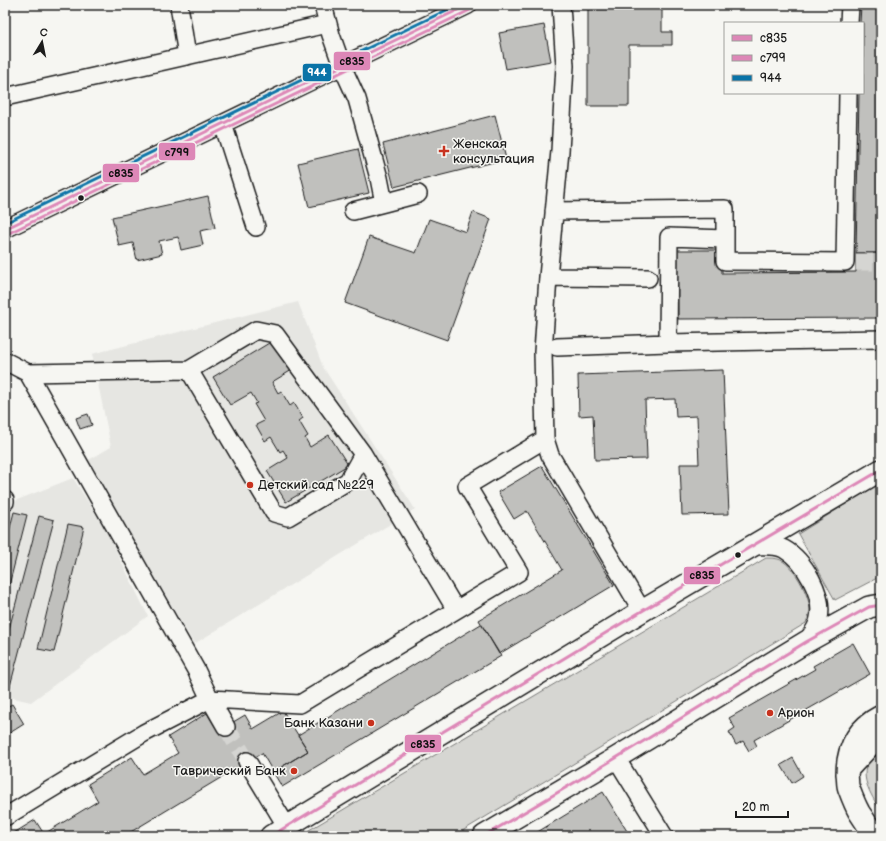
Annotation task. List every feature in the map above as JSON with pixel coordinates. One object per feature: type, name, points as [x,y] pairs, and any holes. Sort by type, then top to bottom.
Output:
[{"type":"main road","points":[[279,831],[750,546],[881,470]]},
{"type":"main road","points":[[484,836],[616,758],[806,642],[869,606],[881,605]]},
{"type":"main road","points":[[873,836],[871,829],[860,812],[848,787],[847,769],[852,745],[860,731],[873,720],[881,716]]},
{"type":"main road","points":[[847,769],[872,742],[881,737]]},
{"type":"street","points":[[179,5],[187,56]]},
{"type":"street","points":[[323,5],[342,66],[357,99],[379,178],[384,203]]},
{"type":"street","points":[[5,229],[468,5]]},
{"type":"street","points":[[561,5],[565,66],[560,151],[548,277],[543,352],[545,439],[550,455],[642,611]]},
{"type":"street","points":[[849,22],[850,5]]},
{"type":"street","points":[[5,97],[328,24]]},
{"type":"street","points":[[554,210],[725,209],[725,260],[850,262],[848,94]]},
{"type":"street","points":[[223,124],[256,227]]},
{"type":"street","points":[[353,210],[418,194]]},
{"type":"street","points":[[668,343],[669,237],[725,239]]},
{"type":"street","points":[[548,277],[648,278]]},
{"type":"street","points":[[5,361],[28,373],[189,370],[256,330],[275,334],[363,454],[456,610]]},
{"type":"street","points":[[557,348],[668,343],[881,339]]},
{"type":"street","points":[[189,370],[274,513],[288,517],[348,481],[363,454]]},
{"type":"street","points":[[28,373],[196,670],[226,727]]},
{"type":"street","points":[[5,817],[144,733],[210,699],[300,704],[519,572],[467,486],[545,439]]},
{"type":"street","points":[[750,546],[767,545],[784,549],[800,562],[809,576],[817,592],[820,607],[819,619],[815,630],[806,642]]},
{"type":"street","points":[[616,758],[664,836]]},
{"type":"street","points":[[247,762],[279,831]]},
{"type":"shaded area","name":"Детский сад №229","points":[[298,302],[323,367],[415,509],[194,644],[87,461],[111,447],[92,354]]},
{"type":"shaded area","points":[[73,478],[106,530],[148,616],[31,702],[5,696],[5,527],[12,502]]},
{"type":"shaded area","points":[[881,482],[881,576],[835,600],[798,534]]},
{"type":"shaded area","points":[[766,558],[784,562],[795,573],[800,581],[807,597],[810,611],[806,623],[454,836],[299,836]]},
{"type":"shaded area","points":[[881,747],[881,813],[868,788],[865,775],[868,761]]},
{"type":"building","points":[[861,5],[881,5],[881,253],[856,253],[859,94],[864,94],[864,22],[860,22]]},
{"type":"building","points":[[588,7],[662,8],[662,32],[672,32],[672,45],[629,45],[629,106],[588,106]]},
{"type":"building","points":[[544,25],[551,61],[506,69],[499,33]]},
{"type":"building","name":"Женская консультация","points":[[495,115],[506,159],[394,187],[383,144]]},
{"type":"building","points":[[358,149],[369,193],[309,207],[298,163]]},
{"type":"building","points":[[208,196],[215,228],[200,231],[203,245],[181,250],[178,237],[159,241],[162,254],[137,260],[133,243],[119,246],[112,217]]},
{"type":"building","points":[[473,212],[491,219],[447,340],[345,303],[369,237],[416,253],[429,219],[466,232]]},
{"type":"building","points":[[677,250],[722,250],[722,273],[856,272],[856,253],[881,253],[881,318],[678,319]]},
{"type":"building","points":[[274,340],[292,370],[272,382],[278,393],[281,391],[290,406],[294,403],[303,418],[299,421],[308,436],[305,438],[310,447],[329,435],[348,465],[286,502],[267,471],[288,458],[283,450],[280,452],[271,437],[265,441],[256,425],[264,421],[254,404],[257,403],[251,393],[230,405],[213,377]]},
{"type":"building","points":[[723,370],[729,514],[682,515],[680,464],[699,464],[697,416],[676,417],[675,399],[645,400],[647,459],[595,460],[593,415],[579,416],[578,375]]},
{"type":"building","points":[[88,414],[92,425],[80,429],[76,418]]},
{"type":"building","points":[[542,466],[614,585],[499,654],[479,620],[562,570],[527,511],[514,519],[498,492]]},
{"type":"building","points":[[14,512],[27,515],[5,601],[5,547]]},
{"type":"building","points":[[39,516],[54,520],[9,690],[5,688],[5,644]]},
{"type":"building","points":[[68,524],[84,527],[54,652],[38,649]]},
{"type":"building","points":[[481,624],[501,656],[282,787],[273,772],[308,751],[298,735]]},
{"type":"building","points":[[853,643],[870,674],[754,740],[757,746],[749,751],[743,741],[736,745],[729,732],[735,728],[729,718],[815,669],[813,666]]},
{"type":"building","points":[[12,704],[24,724],[5,736],[5,708]]},
{"type":"building","points":[[283,711],[308,751],[273,772],[262,753],[124,836],[9,836],[35,820],[44,834],[98,801],[88,784],[132,757],[143,774],[178,753],[168,737],[207,713],[218,731],[245,715],[253,729]]},
{"type":"building","points":[[793,758],[803,776],[792,783],[781,765]]},
{"type":"building","points":[[603,792],[630,836],[531,836]]},
{"type":"tunnel","points":[[856,262],[881,262]]},
{"type":"tunnel","points":[[226,727],[247,761]]},
{"type":"transit line","name":"944","points":[[5,223],[457,5]]},
{"type":"transit line","name":"с835","points":[[5,229],[468,5]]},
{"type":"transit line","name":"с799","points":[[7,234],[470,10]]},
{"type":"transit line","name":"с835","points":[[271,836],[642,611],[881,470]]},
{"type":"transit line","name":"с835","points":[[484,836],[616,758],[806,642],[869,607],[881,605]]},
{"type":"place","name":"Женская консультация","points":[[444,151]]},
{"type":"place","name":"Детский сад №229","points":[[250,485]]},
{"type":"place","name":"Арион","points":[[770,713]]},
{"type":"place","name":"Банк Казани","points":[[371,723]]},
{"type":"place","name":"Таврический Банк","points":[[294,771]]}]
